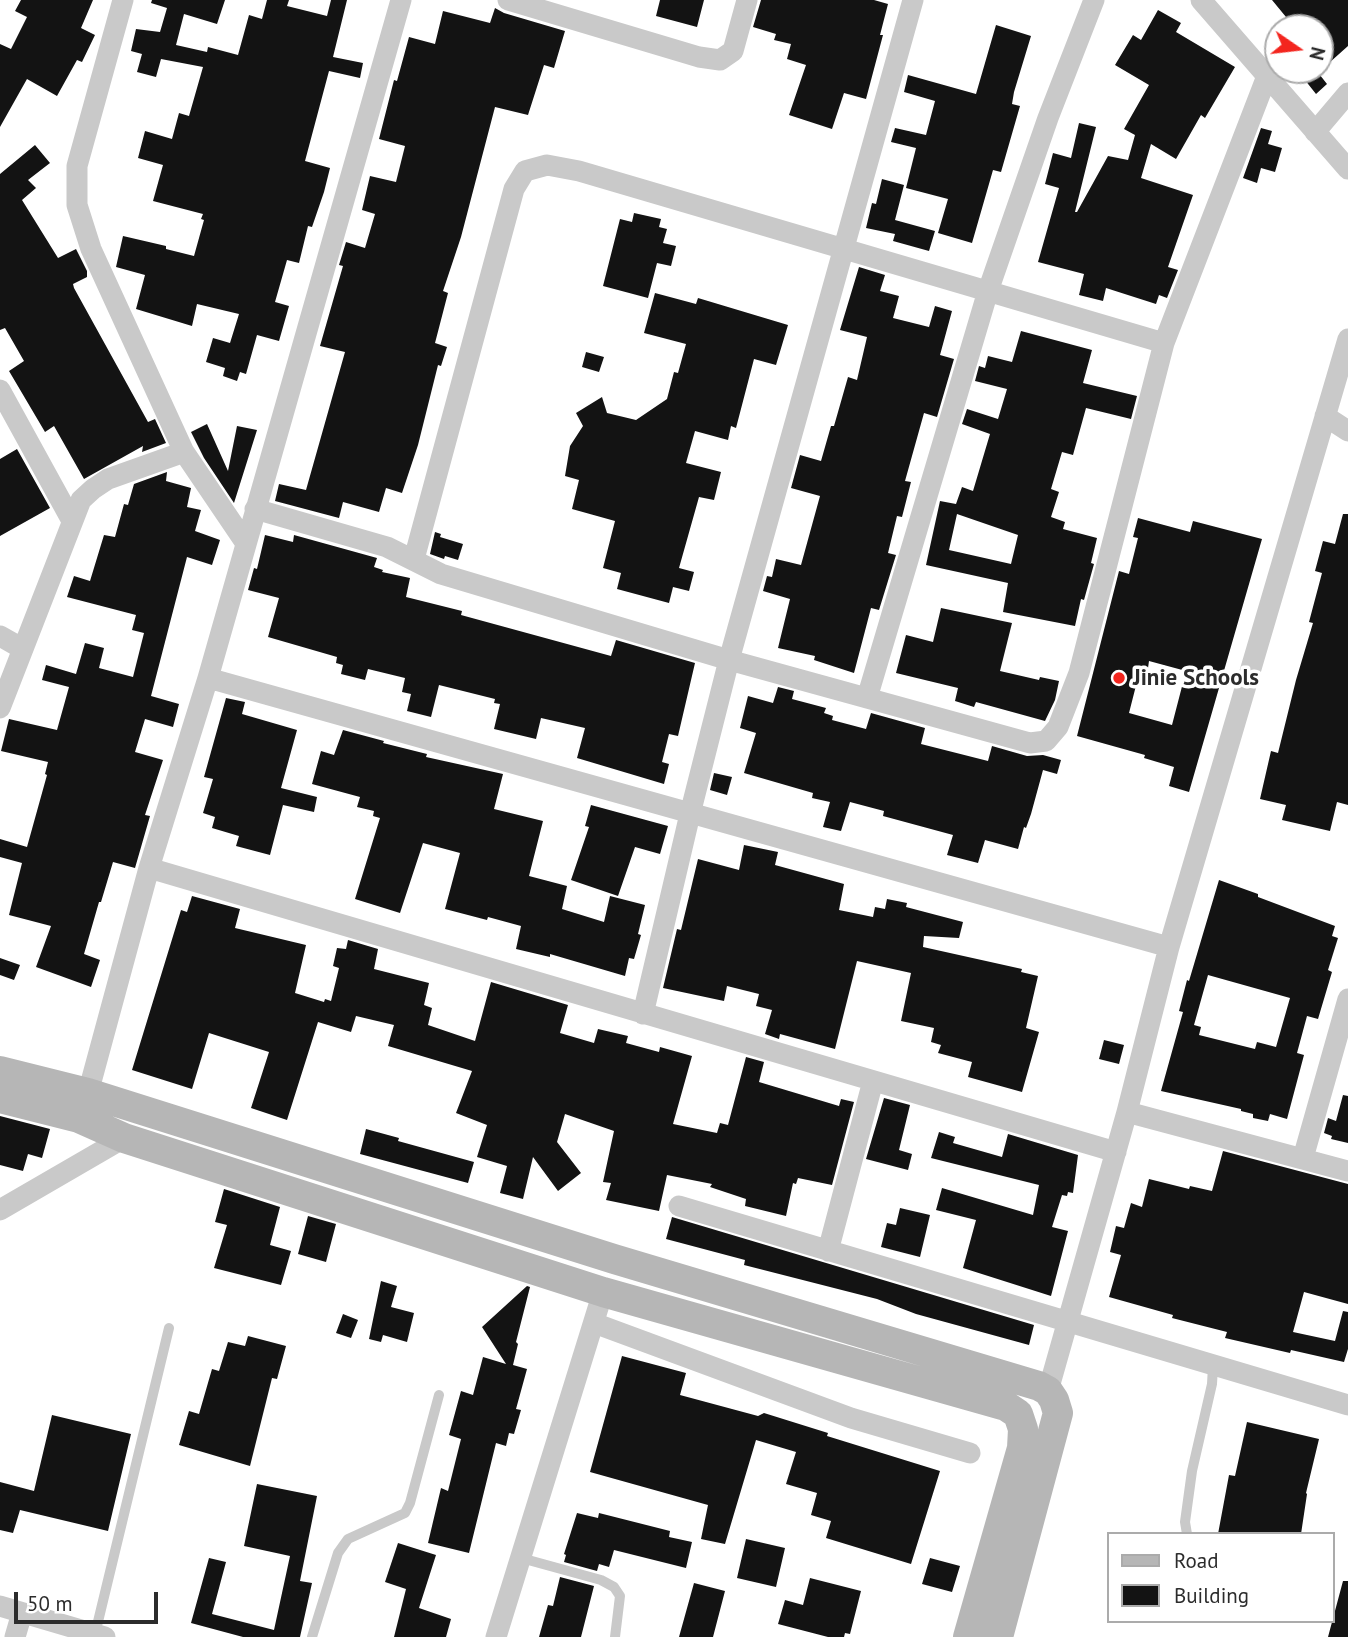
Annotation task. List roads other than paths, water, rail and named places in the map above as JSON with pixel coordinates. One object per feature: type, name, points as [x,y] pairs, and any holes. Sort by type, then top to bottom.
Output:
[{"type":"street","points":[[123,0],[76,166],[77,205],[91,249],[184,452],[245,542]]},
{"type":"street","points":[[88,1093],[149,868],[208,678],[401,0]]},
{"type":"street","points":[[508,0],[573,9],[699,57],[720,60],[733,51],[747,0]]},
{"type":"street","points":[[643,1014],[729,660],[913,0]]},
{"type":"street","points":[[867,698],[988,291],[1048,118],[1094,0]]},
{"type":"street","points":[[1201,0],[1264,73]]},
{"type":"street","points":[[255,509],[387,547],[441,574],[729,660],[1030,743],[1046,741],[1058,727],[1079,673],[1164,343],[1264,84]]},
{"type":"street","points":[[1274,84],[1348,169]]},
{"type":"street","points":[[1315,132],[1348,93]]},
{"type":"street","points":[[414,559],[514,189],[525,171],[547,165],[579,171],[1164,343]]},
{"type":"street","points":[[1048,1391],[1116,1153],[1169,947],[1348,339]]},
{"type":"street","points":[[0,390],[72,521]]},
{"type":"street","points":[[1325,416],[1348,431]]},
{"type":"street","points":[[0,708],[81,500],[93,488],[108,479],[184,452]]},
{"type":"street","points":[[0,636],[23,649]]},
{"type":"street","points":[[208,678],[1169,947]]},
{"type":"street","points":[[149,868],[1116,1153]]},
{"type":"street","points":[[1303,1158],[1348,999]]},
{"type":"street","points":[[0,1071],[88,1093],[614,1259],[1048,1391],[1058,1413],[984,1633]]},
{"type":"street","points":[[828,1251],[873,1081]]},
{"type":"street","points":[[0,1098],[79,1118],[124,1138],[603,1292],[1006,1406],[1018,1413],[1023,1429],[1022,1448],[984,1633]]},
{"type":"street","points":[[1127,1112],[1348,1171]]},
{"type":"street","points":[[0,1210],[124,1138]]},
{"type":"street","points":[[679,1206],[1348,1405]]},
{"type":"street","points":[[443,1240],[451,1208]]},
{"type":"street","points":[[496,1637],[603,1292]]},
{"type":"street","points":[[594,1323],[851,1418],[970,1453]]},
{"type":"street","points":[[0,1606],[100,1636]]},
{"type":"street","points":[[15,1637],[22,1613]]},
{"type":"lane","points":[[100,1636],[169,1328]]},
{"type":"lane","points":[[1187,1532],[1185,1522],[1192,1471],[1212,1384],[1213,1366]]},
{"type":"lane","points":[[312,1637],[338,1553],[348,1539],[405,1513],[439,1395]]},
{"type":"lane","points":[[521,1558],[601,1580],[614,1587],[620,1596],[615,1637]]},
{"type":"place","name":"Jinie Schools","points":[[1119,678]]}]
